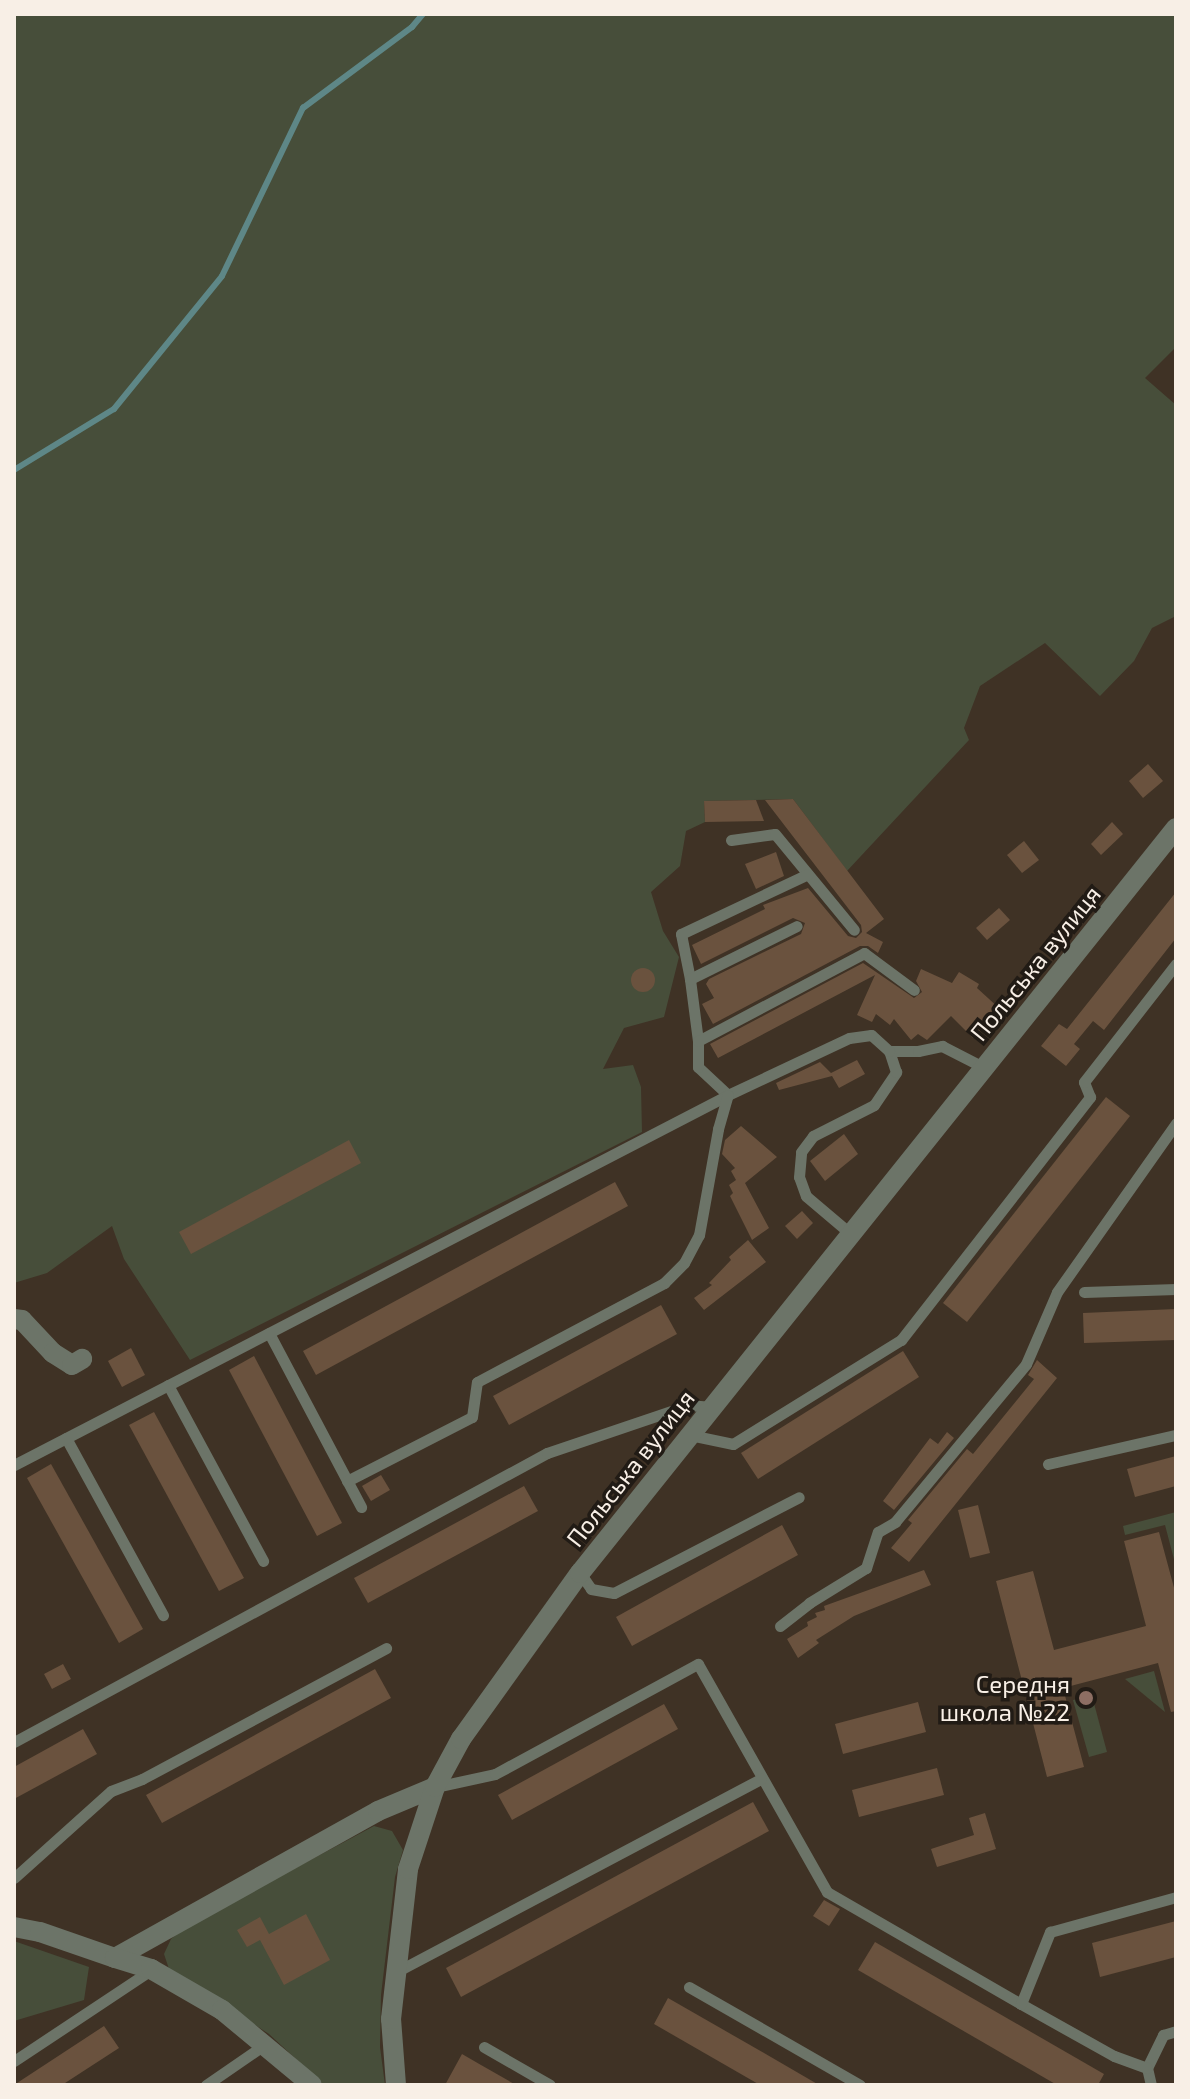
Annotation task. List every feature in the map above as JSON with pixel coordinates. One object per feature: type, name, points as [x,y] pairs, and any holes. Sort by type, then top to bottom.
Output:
[{"type":"street","name":"Польська вулиця","points":[[396,2085],[391,2019],[408,1869],[435,1787],[461,1739],[580,1573],[1176,828]]},
{"type":"street","points":[[14,1319],[22,1320],[53,1353],[72,1365],[82,1359]]},
{"type":"street","points":[[115,1958],[378,1811],[435,1787]]},
{"type":"street","points":[[14,1927],[40,1932],[151,1969],[222,2010],[312,2085]]},
{"type":"lane","points":[[731,840],[775,834],[854,930]]},
{"type":"lane","points":[[728,1095],[698,1067],[698,1041],[681,934],[808,874]]},
{"type":"lane","points":[[690,979],[797,926]]},
{"type":"lane","points":[[698,1041],[864,953],[914,990]]},
{"type":"lane","points":[[689,1435],[733,1444],[901,1340],[1090,1097],[1084,1082],[1176,964]]},
{"type":"lane","points":[[14,1465],[728,1095],[849,1038],[871,1035],[889,1051],[896,1072],[874,1105],[813,1136],[801,1152],[799,1177],[806,1196],[852,1235]]},
{"type":"lane","points":[[889,1051],[918,1051],[942,1046],[985,1068]]},
{"type":"lane","points":[[347,1481],[472,1417],[477,1382],[664,1283],[684,1263],[699,1235],[718,1129],[728,1095]]},
{"type":"lane","points":[[780,1626],[809,1603],[866,1568],[878,1532],[895,1522],[1026,1364],[1057,1292],[1176,1123]]},
{"type":"lane","points":[[1084,1292],[1176,1289]]},
{"type":"lane","points":[[269,1333],[361,1507]]},
{"type":"lane","points":[[168,1385],[263,1561]]},
{"type":"lane","points":[[14,1742],[547,1453],[689,1405],[711,1407]]},
{"type":"lane","points":[[1048,1464],[1176,1435]]},
{"type":"lane","points":[[66,1438],[163,1615]]},
{"type":"lane","points":[[580,1573],[591,1589],[614,1593],[799,1497]]},
{"type":"lane","points":[[14,1878],[111,1791],[142,1779],[386,1648]]},
{"type":"lane","points":[[435,1787],[495,1774],[698,1664],[827,1892],[1114,2056],[1147,2068]]},
{"type":"lane","points":[[396,1972],[761,1779]]},
{"type":"lane","points":[[1021,2004],[1050,1932],[1176,1897]]},
{"type":"lane","points":[[14,2061],[151,1969]]},
{"type":"lane","points":[[689,1987],[860,2085]]},
{"type":"lane","points":[[1151,2085],[1147,2068],[1163,2035],[1176,2031]]},
{"type":"lane","points":[[206,2085],[264,2045]]},
{"type":"lane","points":[[484,2047],[550,2085]]},
{"type":"green space","points":[[14,14],[1176,14],[1176,347],[1145,378],[1176,405],[1176,616],[1152,628],[1134,661],[1100,696],[1045,643],[980,686],[964,728],[969,740],[847,871],[793,799],[704,801],[705,822],[686,831],[680,866],[651,892],[663,931],[679,957],[664,1017],[624,1028],[603,1069],[633,1065],[641,1087],[642,1132],[190,1360],[124,1259],[112,1226],[47,1273],[14,1283]]},
{"type":"green space","points":[[1176,1512],[1176,1567],[1165,1525],[1125,1535],[1123,1526]]},
{"type":"green space","points":[[1154,1671],[1165,1712],[1125,1679]]},
{"type":"green space","points":[[1092,1696],[1107,1752],[1089,1757],[1073,1700]]},
{"type":"green space","points":[[374,1826],[392,1831],[403,1850],[395,1877],[381,1995],[380,2047],[385,2085],[324,2085],[269,2034],[169,1969],[164,1954],[171,1939],[185,1927]]},
{"type":"green space","points":[[14,1941],[89,1967],[84,2000],[14,2021]]},
{"type":"building","points":[[1148,764],[1163,781],[1143,798],[1129,781]]},
{"type":"building","points":[[793,799],[884,919],[866,933],[883,942],[878,953],[868,946],[860,946],[713,1024],[702,1004],[714,998],[706,984],[709,979],[801,934],[805,923],[793,918],[701,964],[692,945],[765,909],[763,905],[808,888],[848,936],[856,938],[862,932],[861,925],[765,800]]},
{"type":"building","points":[[756,800],[764,821],[705,822],[704,801]]},
{"type":"building","points":[[1112,822],[1123,834],[1101,855],[1091,844]]},
{"type":"building","points":[[1024,841],[1039,860],[1022,873],[1007,855]]},
{"type":"building","points":[[776,852],[784,876],[756,889],[745,864]]},
{"type":"building","points":[[1176,892],[1176,938],[1104,1030],[1093,1021],[1074,1044],[1080,1049],[1066,1066],[1041,1046],[1059,1024],[1067,1029]]},
{"type":"building","points":[[999,908],[1010,920],[987,940],[976,928]]},
{"type":"building","points":[[863,963],[914,998],[922,992],[916,981],[921,969],[952,983],[959,972],[979,984],[977,988],[1000,1009],[973,1038],[951,1016],[927,1040],[918,1034],[911,1040],[894,1019],[890,1025],[876,1014],[872,1022],[857,1015],[875,975],[718,1058],[710,1044]]},
{"type":"building","points":[[643,968],[654,975],[655,980],[648,991],[643,992],[632,985],[631,980],[638,969]]},
{"type":"building","points":[[857,1060],[865,1074],[839,1088],[832,1076],[779,1090],[776,1083],[820,1062],[831,1073]]},
{"type":"building","points":[[1106,1097],[1130,1116],[967,1322],[943,1303]]},
{"type":"building","points":[[741,1126],[777,1157],[745,1183],[769,1228],[752,1240],[730,1196],[733,1193],[729,1185],[736,1180],[731,1171],[735,1168],[722,1154],[725,1140]]},
{"type":"building","points":[[844,1134],[858,1154],[825,1181],[810,1161]]},
{"type":"building","points":[[349,1140],[361,1163],[191,1254],[179,1232]]},
{"type":"building","points":[[615,1182],[628,1206],[316,1375],[303,1351]]},
{"type":"building","points":[[802,1211],[813,1223],[797,1239],[785,1226]]},
{"type":"building","points":[[748,1240],[766,1262],[704,1310],[694,1298],[712,1285],[709,1283],[731,1260],[729,1257]]},
{"type":"building","points":[[661,1305],[677,1334],[509,1425],[493,1396]]},
{"type":"building","points":[[1176,1309],[1176,1340],[1084,1343],[1083,1313]]},
{"type":"building","points":[[131,1348],[145,1375],[122,1387],[108,1361]]},
{"type":"building","points":[[903,1351],[919,1377],[758,1479],[741,1453]]},
{"type":"building","points":[[254,1356],[342,1523],[317,1536],[229,1370]]},
{"type":"building","points":[[1037,1360],[1057,1378],[909,1562],[891,1548],[912,1523],[908,1520],[967,1449],[973,1454],[1034,1379],[1028,1375]]},
{"type":"building","points":[[154,1412],[244,1578],[219,1591],[129,1425]]},
{"type":"building","points":[[947,1432],[954,1438],[894,1510],[883,1501],[930,1438],[938,1444]]},
{"type":"building","points":[[1176,1456],[1176,1486],[1135,1497],[1127,1469]]},
{"type":"building","points":[[51,1464],[143,1629],[119,1643],[27,1478]]},
{"type":"building","points":[[381,1475],[390,1490],[371,1501],[362,1486]]},
{"type":"building","points":[[524,1486],[538,1511],[368,1603],[354,1578]]},
{"type":"building","points":[[978,1505],[990,1553],[970,1558],[958,1510]]},
{"type":"building","points":[[782,1525],[798,1555],[632,1646],[616,1617]]},
{"type":"building","points":[[1159,1532],[1176,1595],[1176,1711],[1171,1712],[1158,1663],[1063,1688],[1084,1767],[1047,1777],[996,1581],[1033,1571],[1054,1650],[1146,1626],[1124,1541]]},
{"type":"building","points":[[924,1570],[931,1585],[854,1616],[816,1640],[819,1643],[798,1658],[787,1639],[808,1626],[807,1622],[817,1617],[815,1613],[825,1610],[824,1606]]},
{"type":"building","points":[[63,1664],[71,1679],[52,1689],[44,1674]]},
{"type":"building","points":[[375,1669],[391,1698],[162,1823],[146,1795]]},
{"type":"building","points":[[918,1702],[926,1732],[843,1754],[835,1724]]},
{"type":"building","points":[[664,1704],[678,1729],[512,1820],[498,1795]]},
{"type":"building","points":[[83,1729],[97,1754],[14,1799],[14,1767]]},
{"type":"building","points":[[937,1768],[944,1795],[859,1817],[852,1790]]},
{"type":"building","points":[[753,1802],[769,1831],[461,1997],[446,1968]]},
{"type":"building","points":[[985,1813],[996,1849],[937,1867],[931,1849],[974,1835],[969,1818]]},
{"type":"building","points":[[824,1900],[840,1909],[829,1926],[813,1916]]},
{"type":"building","points":[[306,1914],[330,1960],[284,1985],[260,1940],[247,1947],[237,1930],[260,1917],[269,1934]]},
{"type":"building","points":[[1176,1921],[1176,1957],[1100,1977],[1092,1943]]},
{"type":"building","points":[[875,1942],[1104,2074],[1098,2085],[1057,2085],[858,1970]]},
{"type":"building","points":[[668,1998],[819,2085],[760,2085],[654,2024]]},
{"type":"building","points":[[104,2026],[119,2048],[62,2085],[14,2085]]},
{"type":"building","points":[[462,2054],[481,2065],[516,2085],[445,2085]]},
{"type":"waterway","points":[[14,470],[114,409],[222,276],[303,108],[412,27],[423,14]]},
{"type":"place","name":"Середня школа №22","points":[[1086,1698]]}]
